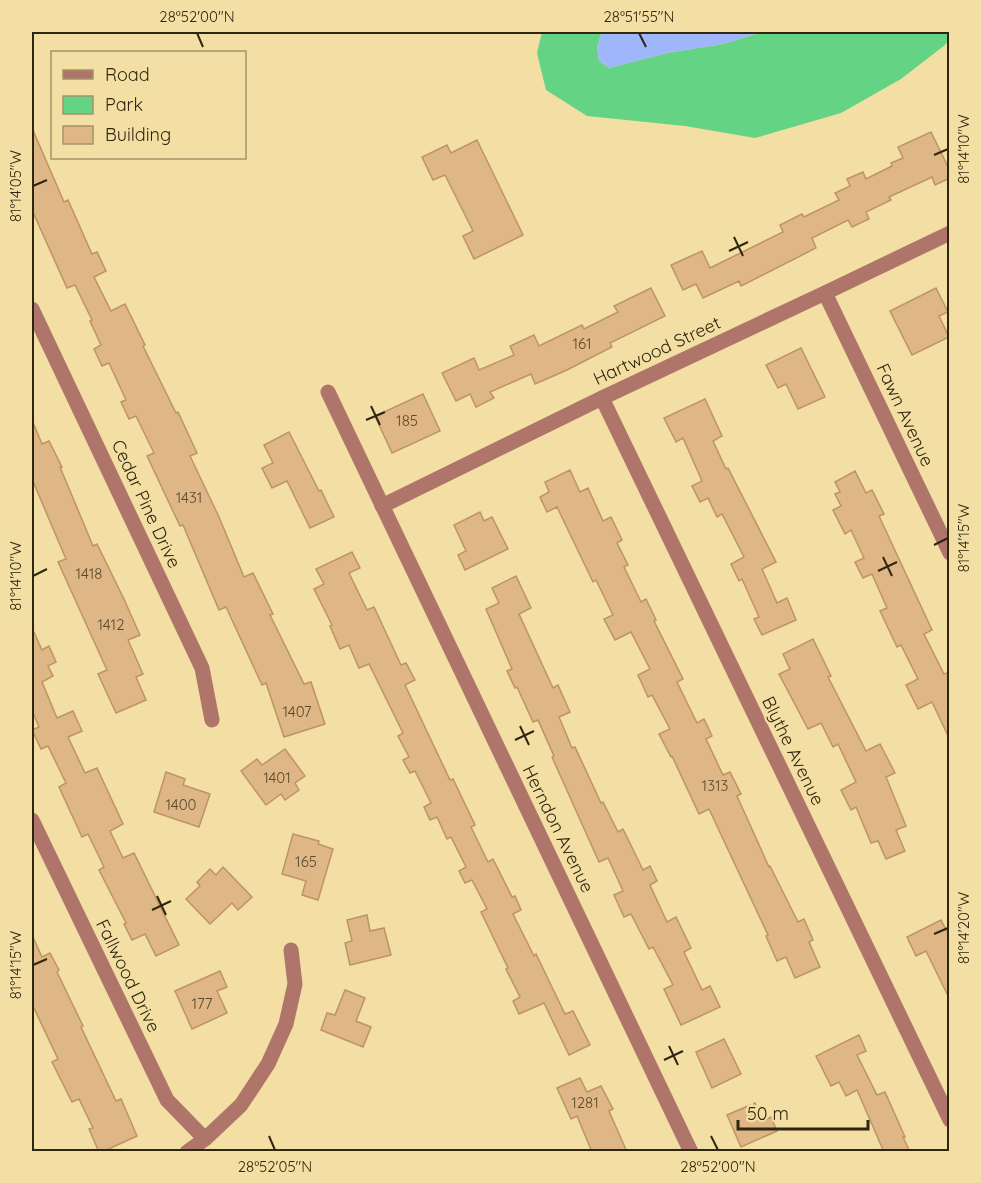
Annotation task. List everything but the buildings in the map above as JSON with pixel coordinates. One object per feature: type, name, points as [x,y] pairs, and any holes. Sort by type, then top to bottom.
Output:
[{"type":"street","name":"Hartwood Street","points":[[382,506],[602,398],[950,233]]},
{"type":"street","name":"Fawn Avenue","points":[[825,293],[950,554]]},
{"type":"street","name":"Cedar Pine Drive","points":[[32,309],[202,668],[212,720]]},
{"type":"street","name":"Herndon Avenue","points":[[328,393],[691,1152]]},
{"type":"street","name":"Blythe Avenue","points":[[602,398],[950,1120]]},
{"type":"street","name":"Fallwood Drive","points":[[32,820],[167,1100],[205,1139]]},
{"type":"street","points":[[187,1152],[205,1139],[241,1105],[268,1064],[286,1024],[295,984],[291,950]]},
{"type":"green space","points":[[542,32],[602,32],[597,47],[599,61],[609,68],[667,53],[723,44],[762,32],[949,32],[949,39],[945,45],[901,79],[841,113],[755,138],[685,126],[587,116],[546,90],[537,53]]},
{"type":"water","points":[[602,32],[762,32],[723,44],[667,53],[609,68],[599,61],[597,47]]}]
